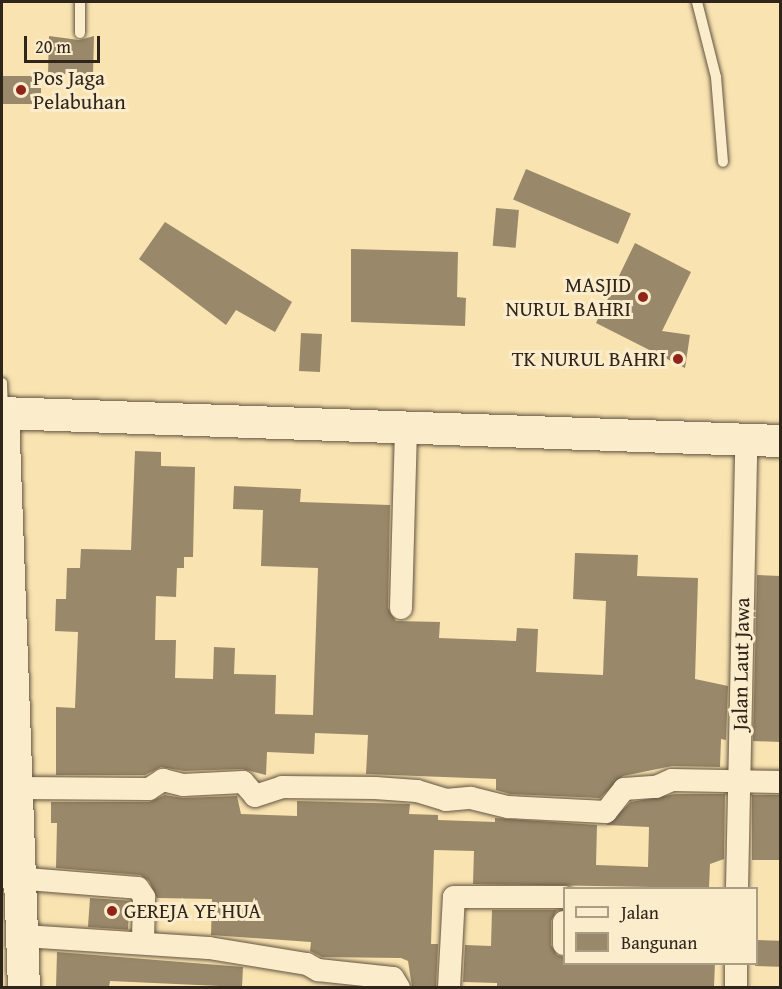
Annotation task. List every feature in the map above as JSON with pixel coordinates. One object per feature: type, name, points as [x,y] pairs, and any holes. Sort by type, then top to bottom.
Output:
[{"type":"main road","points":[[24,987],[24,936],[12,877],[19,788],[2,413],[780,441]]},
{"type":"street","points":[[401,608],[406,427]]},
{"type":"street","name":"Jalan Laut Jawa","points":[[737,887],[746,440]]},
{"type":"street","points":[[19,788],[149,789],[163,780],[183,785],[243,782],[255,796],[282,787],[385,789],[417,791],[446,800],[471,798],[508,807],[606,812],[624,789],[657,787],[672,780],[780,782]]},
{"type":"street","points":[[12,877],[138,888],[144,897],[142,941]]},
{"type":"street","points":[[449,987],[453,897],[563,897]]},
{"type":"street","points":[[24,936],[142,941],[393,978],[399,987]]},
{"type":"street","points":[[736,965],[736,987]]},
{"type":"lane","points":[[80,2],[80,33]]},
{"type":"lane","points":[[697,2],[716,77],[723,162]]},
{"type":"lane","points":[[2,383],[2,413]]},
{"type":"building","points":[[49,36],[79,40],[94,36],[93,75],[48,74]]},
{"type":"building","name":"Pos Jaga Pelabuhan","points":[[2,76],[41,76],[41,104],[2,104]]},
{"type":"building","points":[[526,169],[631,214],[618,244],[513,199]]},
{"type":"building","points":[[496,208],[519,210],[516,248],[493,246]]},
{"type":"building","points":[[165,222],[292,302],[275,332],[236,310],[226,325],[139,259]]},
{"type":"building","name":"MASJID NURUL BAHRI","points":[[635,243],[691,272],[662,331],[690,335],[685,368],[596,323]]},
{"type":"building","points":[[351,249],[458,252],[457,297],[466,298],[465,326],[351,322]]},
{"type":"building","points":[[301,333],[322,334],[320,372],[299,371]]},
{"type":"building","points":[[135,451],[161,452],[161,466],[195,467],[193,557],[184,557],[184,568],[177,568],[176,597],[156,596],[155,640],[176,640],[175,678],[213,679],[214,647],[235,648],[234,674],[276,675],[275,714],[313,715],[318,568],[261,566],[263,510],[233,509],[234,486],[301,489],[300,502],[390,505],[388,608],[396,621],[440,622],[439,638],[516,641],[517,628],[538,629],[536,672],[603,675],[606,601],[573,599],[575,553],[638,555],[637,576],[698,578],[695,679],[728,686],[726,740],[721,739],[720,767],[672,766],[623,776],[600,798],[510,794],[496,790],[496,779],[366,774],[368,735],[315,733],[314,754],[267,752],[266,775],[242,769],[184,771],[161,767],[145,775],[56,775],[56,707],[75,708],[78,632],[55,631],[56,599],[66,599],[67,568],[80,568],[81,549],[131,550]]},
{"type":"building","points":[[757,575],[780,576],[780,742],[753,741]]},
{"type":"building","points":[[675,794],[725,794],[724,859],[710,864],[709,887],[473,884],[474,851],[434,850],[431,944],[438,944],[436,987],[412,987],[408,961],[401,958],[322,957],[310,951],[311,942],[211,935],[212,899],[157,898],[149,881],[140,875],[56,868],[57,823],[51,823],[51,802],[149,802],[165,795],[183,798],[237,796],[241,814],[297,816],[297,801],[410,804],[409,814],[438,815],[438,820],[495,822],[495,818],[597,825],[596,865],[648,867],[649,827],[606,825],[631,802]]},
{"type":"building","points":[[752,795],[780,795],[780,860],[752,860]]},
{"type":"building","name":"GEREJA YE HUA","points":[[90,898],[130,901],[128,930],[88,927]]},
{"type":"building","points":[[492,910],[557,910],[551,921],[551,945],[557,955],[563,957],[563,965],[715,965],[714,987],[497,987],[497,983],[463,982],[465,945],[491,946]]},
{"type":"building","points":[[758,940],[780,941],[779,967],[755,966],[758,965]]},
{"type":"building","points":[[57,952],[243,967],[242,987],[110,981],[109,987],[56,987]]},
{"type":"place","name":"Pos Jaga Pelabuhan","points":[[21,90]]},
{"type":"place","name":"MASJID NURUL BAHRI","points":[[643,297]]},
{"type":"place","name":"TK NURUL BAHRI","points":[[678,359]]},
{"type":"place","name":"GEREJA YE HUA","points":[[112,911]]}]
